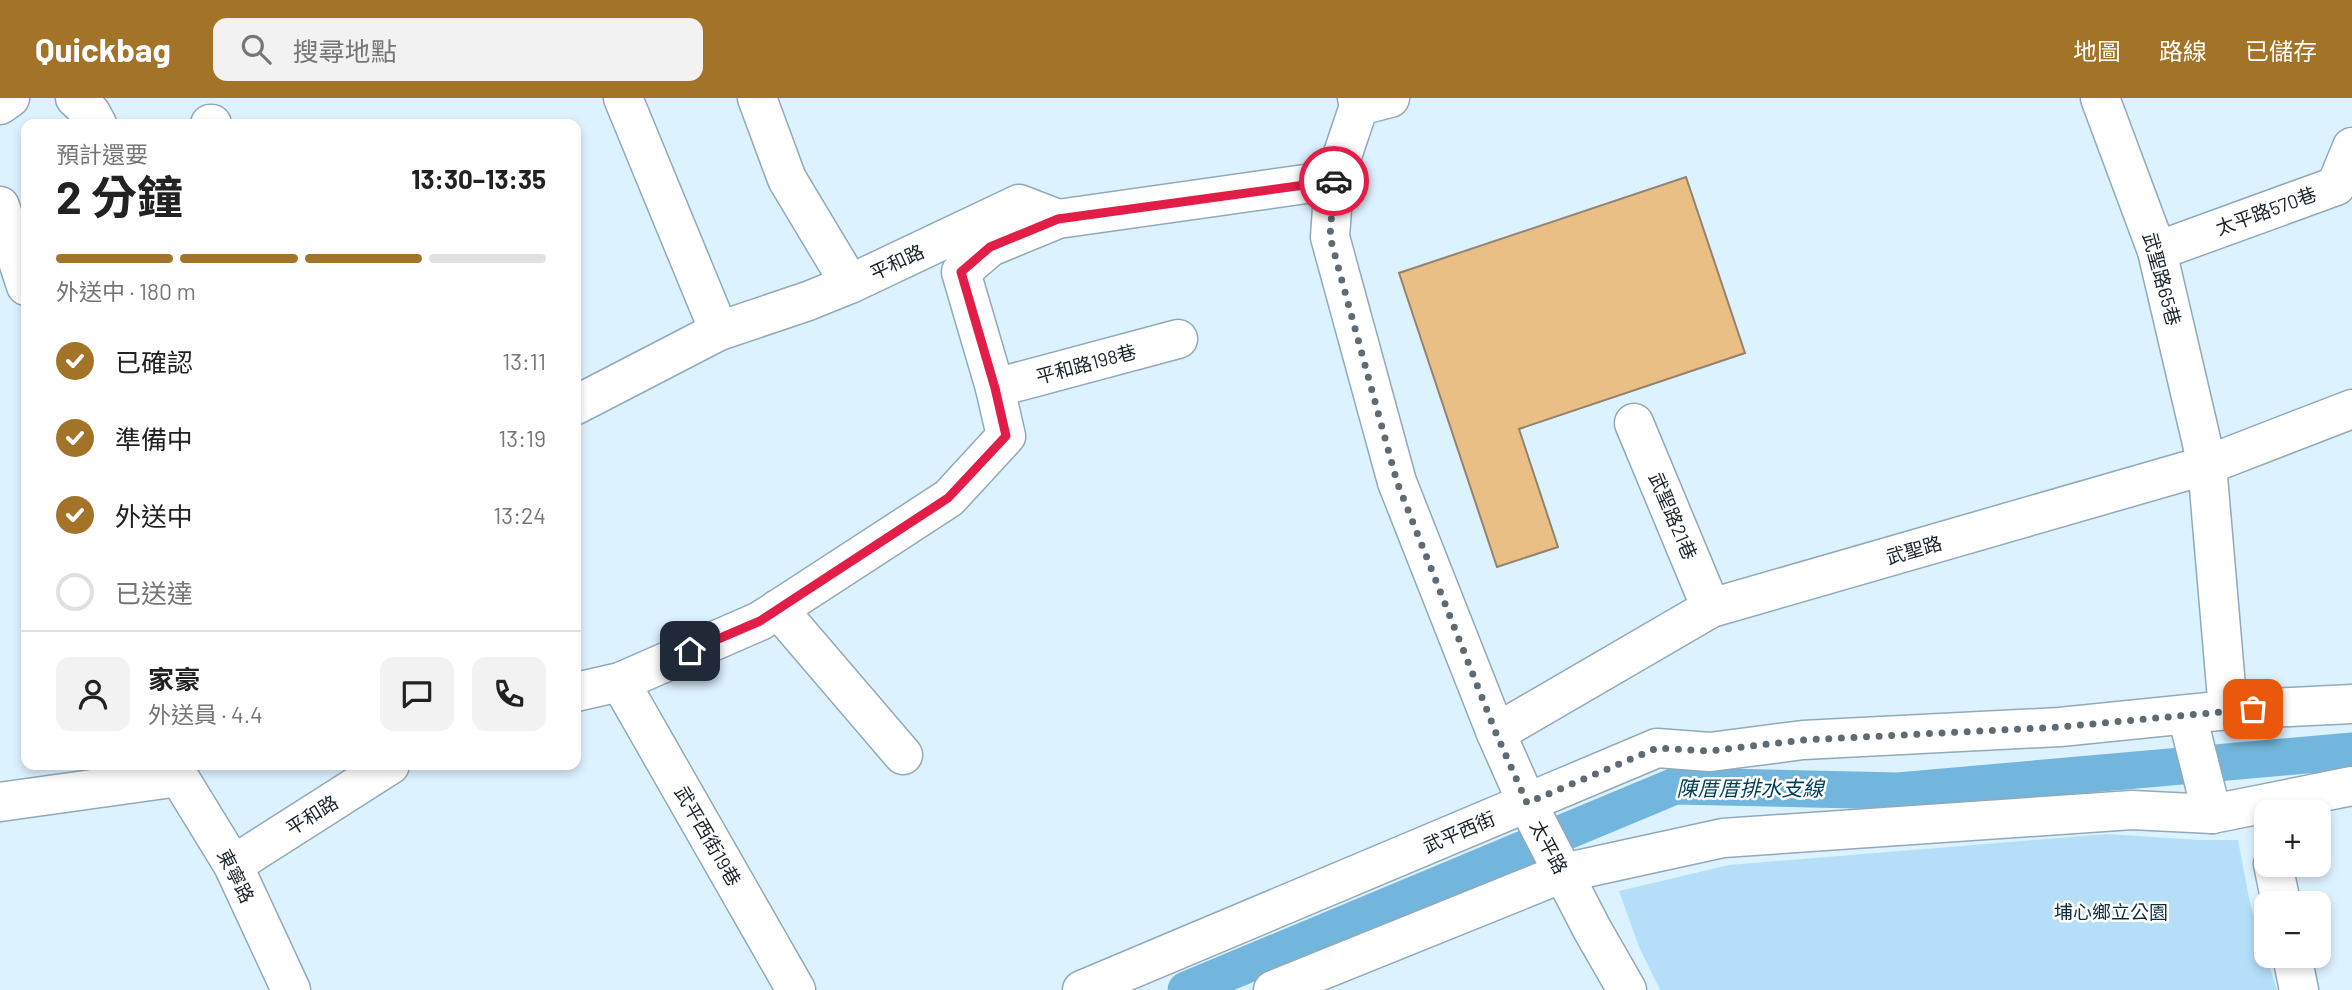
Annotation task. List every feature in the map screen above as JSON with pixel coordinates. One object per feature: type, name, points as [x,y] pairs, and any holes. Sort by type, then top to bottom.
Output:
[{"type":"street","points":[[0,105],[10,98]]},
{"type":"street","points":[[75,98],[94,119]]},
{"type":"street","points":[[623,98],[719,331]]},
{"type":"street","name":"平和路","points":[[757,98],[787,179],[850,284],[1019,204],[1058,219]]},
{"type":"street","name":"武聖路65巷","points":[[2100,98],[2157,251],[2207,465],[2228,710]]},
{"type":"street","name":"太平路","points":[[1369,101],[1334,180],[1330,237],[1397,482],[1496,733],[1527,803],[1628,990]]},
{"type":"street","name":"太平路570巷","points":[[2157,251],[2336,186],[2352,147]]},
{"type":"street","name":"平和路","points":[[581,691],[620,681],[760,621],[948,498],[1006,436],[961,272],[990,247],[1058,219],[1334,180]]},
{"type":"street","points":[[0,206],[21,271]]},
{"type":"street","points":[[581,402],[719,331],[850,284]]},
{"type":"street","name":"平和路198巷","points":[[995,388],[1178,339]]},
{"type":"street","name":"武聖路","points":[[1496,733],[1711,608],[2207,465],[2352,409]]},
{"type":"street","name":"武聖路21巷","points":[[1634,423],[1711,608]]},
{"type":"street","points":[[778,609],[903,755]]},
{"type":"street","name":"武平西街19巷","points":[[620,681],[796,990]]},
{"type":"street","name":"武平西街","points":[[1082,990],[1657,748],[1710,751],[1803,740],[2060,727],[2228,710],[2352,704]]},
{"type":"street","points":[[2187,715],[2212,814]]},
{"type":"street","name":"平和路","points":[[233,865],[382,770]]},
{"type":"street","points":[[0,802],[178,771]]},
{"type":"street","name":"東寧路","points":[[178,771],[233,865],[291,990]]},
{"type":"street","points":[[2314,800],[2352,786]]},
{"type":"street","points":[[1273,990],[1563,873],[1723,838],[2132,810],[2254,818]]},
{"type":"street","points":[[2294,968],[2299,990]]},
{"type":"green space","name":"埔心鄉立公園","points":[[2107,834],[2238,840],[2254,916],[2254,968],[2270,968],[2277,990],[1660,990],[1639,947],[1619,891],[1729,865]]},
{"type":"building","points":[[1686,177],[1745,353],[1519,429],[1558,547],[1497,567],[1399,273]]},
{"type":"waterway","name":"陳厝厝排水支線","points":[[1186,990],[1675,786],[1898,791],[2352,751]]},
{"type":"way so far","points":[[1334,181],[1330,237],[1397,482],[1496,733],[1527,803],[1657,748],[1710,751],[1803,740],[2060,727],[2253,709]]},
{"type":"route","points":[[690,651],[760,621],[948,498],[1006,436],[961,272],[990,247],[1058,219],[1334,181]]}]
